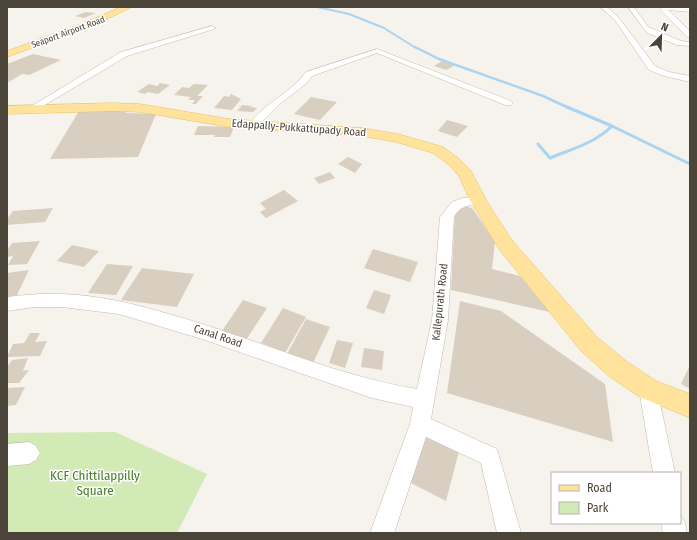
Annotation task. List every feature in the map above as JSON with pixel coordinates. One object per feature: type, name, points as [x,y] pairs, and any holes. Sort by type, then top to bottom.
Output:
[{"type":"main road","name":"Seaport Airport Road","points":[[7,50],[81,24],[120,7]]},
{"type":"main road","name":"Seaport Airport Road","points":[[7,54],[87,25],[128,7]]},
{"type":"main road","name":"Edappally-Pukkattupady Road","points":[[7,110],[135,108],[229,123],[362,132],[398,138],[438,150],[453,161],[466,174],[478,200],[505,244],[543,291],[585,339],[618,369],[648,389],[690,406]]},
{"type":"street","points":[[690,10],[669,8],[663,9],[690,35]]},
{"type":"street","points":[[605,9],[628,10],[650,31],[673,40],[690,44]]},
{"type":"street","points":[[605,9],[625,29],[652,68],[667,74],[690,79]]},
{"type":"street","points":[[30,110],[124,54],[212,28]]},
{"type":"street","points":[[254,124],[278,102],[304,82],[308,74],[376,51],[382,52],[508,103]]},
{"type":"street","name":"Kallepurath Road","points":[[382,533],[420,424],[425,400],[440,320],[447,217],[451,209],[458,203],[478,200]]},
{"type":"street","name":"Canal Road","points":[[7,304],[25,300],[92,303],[167,319],[373,390],[425,400]]},
{"type":"street","points":[[648,389],[664,472]]},
{"type":"street","points":[[420,424],[490,456],[509,533]]},
{"type":"street","points":[[7,455],[29,453]]},
{"type":"green space","name":"KCF Chittilappilly Square","points":[[115,432],[207,474],[177,533],[7,533],[7,433]]},
{"type":"building","points":[[86,12],[96,13],[84,18],[75,16]]},
{"type":"building","points":[[33,54],[61,60],[29,75],[22,74],[7,83],[7,64]]},
{"type":"building","points":[[442,61],[454,66],[446,70],[434,66]]},
{"type":"building","points":[[160,83],[170,85],[158,94],[148,92],[145,94],[137,92],[149,84],[157,86]]},
{"type":"building","points":[[194,84],[208,85],[197,96],[203,96],[196,104],[192,104],[195,100],[188,100],[191,97],[174,95],[182,87],[189,88]]},
{"type":"building","points":[[231,94],[241,99],[232,110],[214,108],[224,96],[229,97]]},
{"type":"building","points":[[311,97],[337,102],[320,120],[294,114]]},
{"type":"building","points":[[242,105],[257,108],[253,112],[237,111]]},
{"type":"building","points":[[79,111],[127,111],[126,113],[156,114],[138,157],[50,159]]},
{"type":"building","points":[[447,120],[468,126],[457,137],[438,131]]},
{"type":"building","points":[[198,126],[234,127],[230,137],[214,137],[215,135],[194,135]]},
{"type":"building","points":[[348,157],[362,164],[355,173],[338,164]]},
{"type":"building","points":[[330,172],[335,178],[319,184],[314,178]]},
{"type":"building","points":[[284,190],[298,201],[266,218],[260,212],[266,209],[260,203]]},
{"type":"building","points":[[465,205],[473,209],[495,242],[492,269],[520,276],[550,312],[451,290],[455,210]]},
{"type":"building","points":[[53,208],[45,222],[7,225],[7,219],[13,211]]},
{"type":"building","points":[[40,241],[27,264],[8,265],[13,256],[7,257],[7,251],[12,243]]},
{"type":"building","points":[[72,245],[99,251],[84,267],[57,261]]},
{"type":"building","points":[[373,249],[418,262],[410,282],[364,268]]},
{"type":"building","points":[[107,264],[133,266],[116,295],[88,293]]},
{"type":"building","points":[[142,268],[194,274],[177,307],[121,300]]},
{"type":"building","points":[[29,270],[16,297],[7,298],[7,273]]},
{"type":"building","points":[[374,290],[391,295],[384,314],[366,308]]},
{"type":"building","points":[[243,300],[267,308],[246,340],[222,331]]},
{"type":"building","points":[[460,301],[501,311],[605,384],[613,442],[447,393]]},
{"type":"building","points":[[283,308],[306,317],[285,353],[261,343]]},
{"type":"building","points":[[306,319],[330,327],[313,363],[287,354]]},
{"type":"building","points":[[30,333],[40,333],[35,342],[47,341],[40,356],[7,357],[13,344],[24,343]]},
{"type":"building","points":[[337,340],[353,343],[345,368],[329,363]]},
{"type":"building","points":[[364,348],[384,351],[382,370],[361,367]]},
{"type":"building","points":[[28,358],[23,371],[29,370],[19,383],[7,383],[7,367],[12,360]]},
{"type":"building","points":[[690,365],[690,389],[681,384]]},
{"type":"building","points":[[25,387],[16,405],[7,406],[7,388]]},
{"type":"building","points":[[426,436],[459,451],[446,501],[411,483]]},
{"type":"waterway","points":[[317,7],[349,14],[384,28],[416,48]]},
{"type":"waterway","points":[[415,47],[439,59],[543,96],[569,108]]},
{"type":"waterway","points":[[567,107],[612,126]]},
{"type":"waterway","points":[[538,144],[550,158],[591,141],[612,126]]},
{"type":"waterway","points":[[612,126],[690,164]]}]
